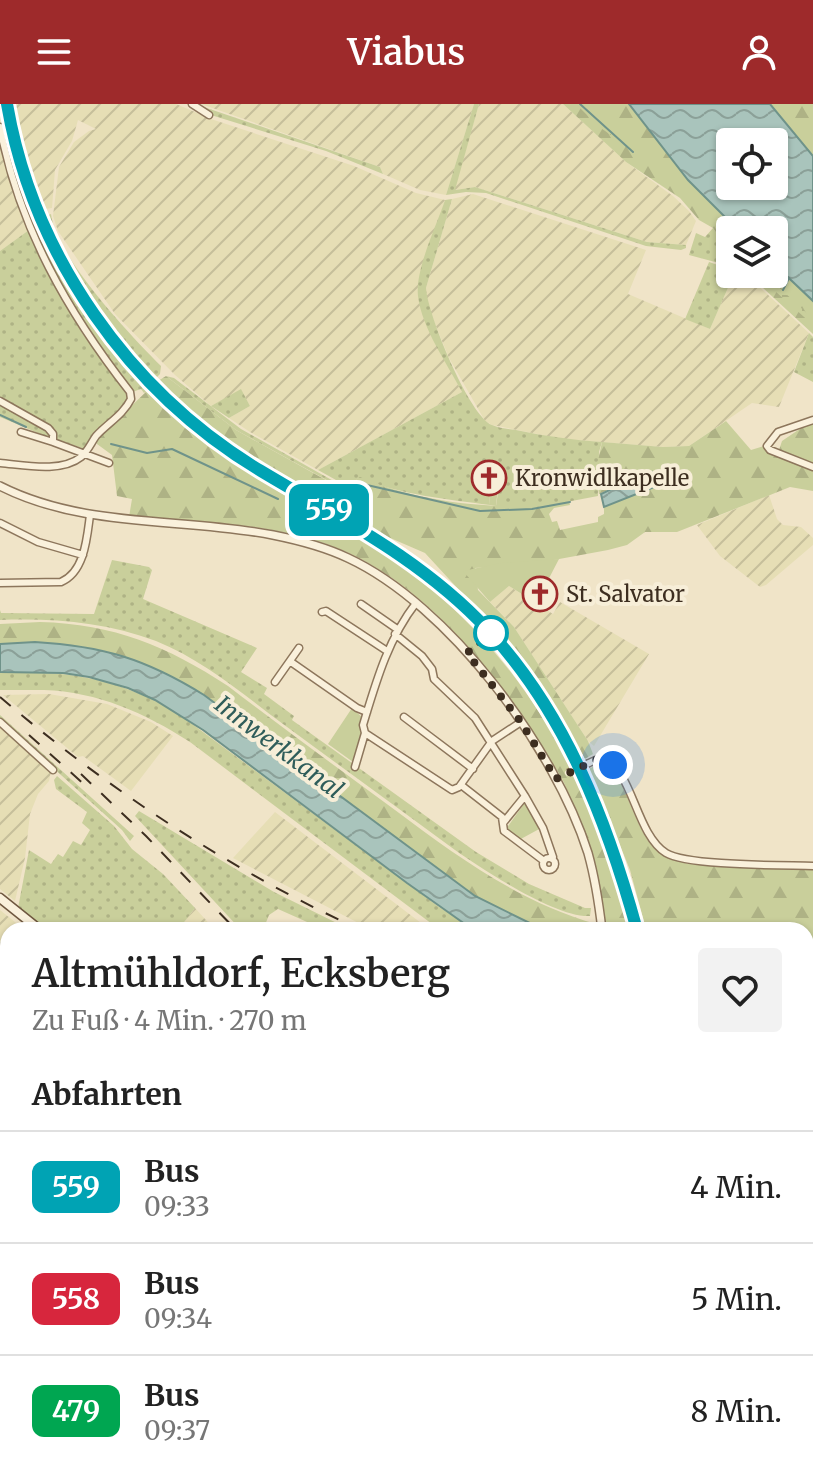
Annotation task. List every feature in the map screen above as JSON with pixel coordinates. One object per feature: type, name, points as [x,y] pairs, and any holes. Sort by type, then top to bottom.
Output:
[{"type":"main road","points":[[7,104],[20,163],[53,246],[92,311],[142,374],[187,417],[236,454],[366,531],[421,569],[462,605],[510,656],[554,721],[589,788],[621,872],[635,922]]},
{"type":"main road","points":[[0,898],[30,922]]},
{"type":"street","points":[[192,104],[209,115]]},
{"type":"street","points":[[0,127],[14,184],[51,273],[83,329],[131,397],[128,405],[96,437],[85,453],[70,463],[0,463]]},
{"type":"street","points":[[0,401],[48,428],[53,434],[53,442]]},
{"type":"street","points":[[813,420],[778,432],[767,446],[813,467]]},
{"type":"street","points":[[21,432],[109,463]]},
{"type":"street","points":[[0,486],[90,515],[251,531],[289,538],[349,558],[383,578],[416,603],[462,648],[521,722],[556,779],[588,853],[601,922]]},
{"type":"street","points":[[0,583],[65,581],[73,574],[83,555],[90,515]]},
{"type":"street","points":[[0,523],[38,542],[83,555]]},
{"type":"street","points":[[416,603],[396,631],[387,651],[367,712],[363,727],[365,733],[452,790],[461,785],[492,741],[521,722]]},
{"type":"street","points":[[361,604],[422,656],[432,669],[434,679],[463,704],[492,741],[543,828],[548,860],[504,831],[502,817],[461,785]]},
{"type":"street","points":[[322,612],[326,611],[387,651]]},
{"type":"street","points":[[275,682],[299,648]]},
{"type":"street","points":[[291,662],[367,712]]},
{"type":"street","points":[[404,717],[473,769]]},
{"type":"street","points":[[0,722],[53,770]]},
{"type":"street","points":[[355,767],[365,733]]},
{"type":"street","points":[[556,779],[602,757],[610,762],[632,797],[647,833],[659,848],[670,855],[698,861],[813,866]]},
{"type":"street","points":[[503,823],[525,796]]},
{"type":"shaded area","points":[[13,104],[176,104],[214,120],[354,166],[416,193],[445,200],[418,287],[420,305],[430,330],[462,392],[318,470],[250,432],[229,418],[250,406],[241,390],[211,406],[175,375],[115,314],[58,231],[53,216],[59,167],[74,142],[96,129],[78,120],[72,141],[55,170],[52,208],[45,209],[29,169]]},
{"type":"shaded area","points":[[201,104],[474,104],[446,195],[420,190],[383,174],[380,167]]},
{"type":"shaded area","points":[[479,104],[563,104],[626,162],[689,211],[696,221],[686,245],[647,242],[475,187],[454,190]]},
{"type":"shaded area","points":[[0,140],[29,230],[0,251]]},
{"type":"shaded area","points":[[473,194],[646,250],[628,294],[710,329],[728,288],[761,288],[809,333],[779,407],[752,403],[689,446],[663,447],[563,439],[485,421],[449,358],[426,302],[426,288],[452,199]]},
{"type":"shaded area","points":[[769,495],[777,519],[783,525],[801,527],[813,538],[813,545],[760,587],[720,556],[697,525]]},
{"type":"shaded area","points":[[509,586],[553,614],[560,602],[649,654],[594,746],[514,627],[490,602]]},
{"type":"shaded area","points":[[49,694],[107,704],[151,722],[173,736],[131,791],[83,756],[78,757],[3,695]]},
{"type":"shaded area","points":[[0,724],[51,772],[30,814],[25,858],[15,901],[0,889]]},
{"type":"shaded area","points":[[275,812],[420,922],[357,922],[233,858]]},
{"type":"shaded area","points":[[195,908],[208,922],[184,922]]},
{"type":"shaded area","points":[[0,910],[15,922],[0,922]]},
{"type":"green space","points":[[0,104],[22,183],[53,258],[96,327],[148,390],[144,393],[141,389],[132,392],[111,365],[53,275],[27,215],[3,137]]},
{"type":"green space","points":[[195,104],[380,167],[383,174],[326,151],[211,115]]},
{"type":"green space","points":[[474,104],[479,104],[455,190],[475,187],[647,242],[686,245],[686,248],[646,246],[486,193],[446,195]]},
{"type":"green space","points":[[563,104],[629,104],[688,180],[724,216],[716,216],[716,232],[699,220],[680,198],[626,162]]},
{"type":"green space","points":[[576,104],[587,104],[624,136],[625,145],[598,126]]},
{"type":"green space","points":[[770,104],[813,104],[813,156]]},
{"type":"green space","points":[[452,199],[426,288],[441,340],[461,384],[483,418],[492,425],[602,442],[598,496],[540,507],[496,506],[501,472],[481,469],[488,483],[490,505],[408,492],[360,478],[354,490],[318,470],[462,392],[430,333],[418,296],[427,247],[445,200]]},
{"type":"green space","points":[[51,214],[56,232],[80,273],[114,316],[161,366],[160,374],[155,379],[108,322],[80,281],[46,216]]},
{"type":"green space","points":[[713,228],[716,232],[716,262],[689,255],[696,233],[705,237]]},
{"type":"green space","points":[[29,230],[82,333],[129,394],[128,402],[85,449],[55,439],[55,434],[0,399],[0,251]]},
{"type":"green space","points":[[709,262],[716,264],[716,288],[728,288],[710,329],[685,319]]},
{"type":"green space","points":[[788,277],[813,301],[813,334],[763,288],[788,288]]},
{"type":"green space","points":[[772,288],[780,288],[813,319],[813,325]]},
{"type":"green space","points":[[809,333],[813,337],[813,382],[794,372]]},
{"type":"green space","points":[[166,376],[174,378],[241,429],[352,494],[236,430]]},
{"type":"green space","points":[[166,376],[236,430],[351,494],[360,477],[409,493],[463,503],[519,506],[569,501],[570,505],[554,508],[549,514],[552,522],[557,521],[560,530],[598,522],[598,517],[604,514],[604,507],[645,473],[599,494],[596,470],[602,442],[689,446],[726,421],[751,450],[764,446],[773,456],[785,457],[813,469],[813,491],[790,487],[677,532],[645,532],[627,545],[608,550],[543,562],[475,568],[478,590],[514,627],[588,741],[593,754],[585,759],[554,705],[519,655],[425,553],[381,534],[262,465],[210,429],[168,391],[158,381]]},
{"type":"green space","points":[[241,389],[250,406],[229,418],[211,406]]},
{"type":"green space","points":[[148,390],[238,463],[366,540],[418,577],[463,618],[502,662],[537,709],[567,759],[592,813],[630,922],[604,922],[585,838],[565,785],[501,688],[457,635],[432,611],[378,569],[323,543],[241,525],[129,517],[132,499],[117,496],[112,455],[97,444],[97,439]]},
{"type":"green space","points":[[0,403],[50,432],[50,438],[0,417]]},
{"type":"green space","points":[[813,420],[813,465],[779,450],[782,441]]},
{"type":"green space","points":[[481,468],[503,474],[504,484],[498,487],[496,506],[490,505],[488,484],[479,481]]},
{"type":"green space","points":[[559,559],[545,586],[538,582],[529,592],[547,606],[546,609],[509,586],[490,602],[463,571],[501,563]]},
{"type":"green space","points":[[112,560],[152,570],[143,599],[257,648],[241,672],[267,688],[264,694],[294,716],[292,720],[476,852],[529,884],[591,908],[590,916],[576,915],[540,901],[483,869],[222,678],[173,649],[156,641],[98,625],[0,620],[0,610],[1,613],[94,614]]},
{"type":"green space","points":[[40,622],[92,627],[139,640],[183,659],[228,686],[466,861],[541,904],[590,922],[528,922],[475,896],[204,695],[178,680],[130,658],[82,647],[0,644],[0,624]]},
{"type":"green space","points":[[0,672],[69,675],[109,683],[172,709],[462,922],[429,922],[190,742],[156,722],[120,706],[83,695],[44,690],[0,690]]},
{"type":"green space","points":[[352,708],[363,718],[353,762],[328,744]]},
{"type":"green space","points":[[0,715],[134,836],[130,841],[122,830],[0,720]]},
{"type":"green space","points":[[601,762],[610,768],[650,843],[666,856],[689,864],[813,868],[813,922],[644,922],[630,870],[589,769]]},
{"type":"green space","points":[[57,776],[114,826],[132,849],[163,874],[195,908],[184,922],[35,922],[18,908],[29,850],[51,864],[58,854],[63,857],[73,841],[81,845],[90,830],[82,823],[87,812],[56,789],[54,780]]},
{"type":"green space","points":[[526,801],[541,828],[519,840],[506,829]]},
{"type":"green space","points":[[139,811],[274,892],[335,922],[307,922],[278,909],[269,915],[266,922],[234,922],[135,816]]},
{"type":"water","points":[[629,104],[770,104],[813,156],[813,301],[788,277],[788,216],[724,216],[688,180]]},
{"type":"water","points":[[652,472],[654,487],[604,507],[601,494]]},
{"type":"water","points":[[35,642],[82,647],[123,656],[163,672],[204,695],[475,896],[528,922],[462,922],[203,730],[155,700],[128,688],[89,677],[63,673],[0,672],[0,644]]},
{"type":"waterway","points":[[580,104],[633,152]]},
{"type":"waterway","points":[[783,290],[789,278]]},
{"type":"waterway","points":[[0,415],[26,427]]},
{"type":"waterway","points":[[111,444],[147,453],[172,449],[278,499]]},
{"type":"waterway","points":[[358,489],[367,485],[480,511],[532,509],[570,502]]},
{"type":"railway","points":[[0,697],[84,764],[172,826],[265,881],[344,922]]},
{"type":"railway","points":[[29,735],[86,786]]},
{"type":"railway","points":[[81,774],[228,922]]},
{"type":"bus line","name":"559","points":[[7,104],[20,163],[53,246],[99,321],[142,374],[214,439],[259,470],[366,531],[421,569],[487,629],[510,656],[554,721],[589,788],[607,830],[635,922]]},
{"type":"place","name":"Kronwidlkapelle","points":[[489,478]]},
{"type":"place","name":"St. Salvator","points":[[540,594]]},
{"type":"route","points":[[491,633],[467,653],[521,722],[556,779],[600,758],[613,765]]},
{"type":"water label","name":"Innwerkkanal","points":[[279,747]]}]
